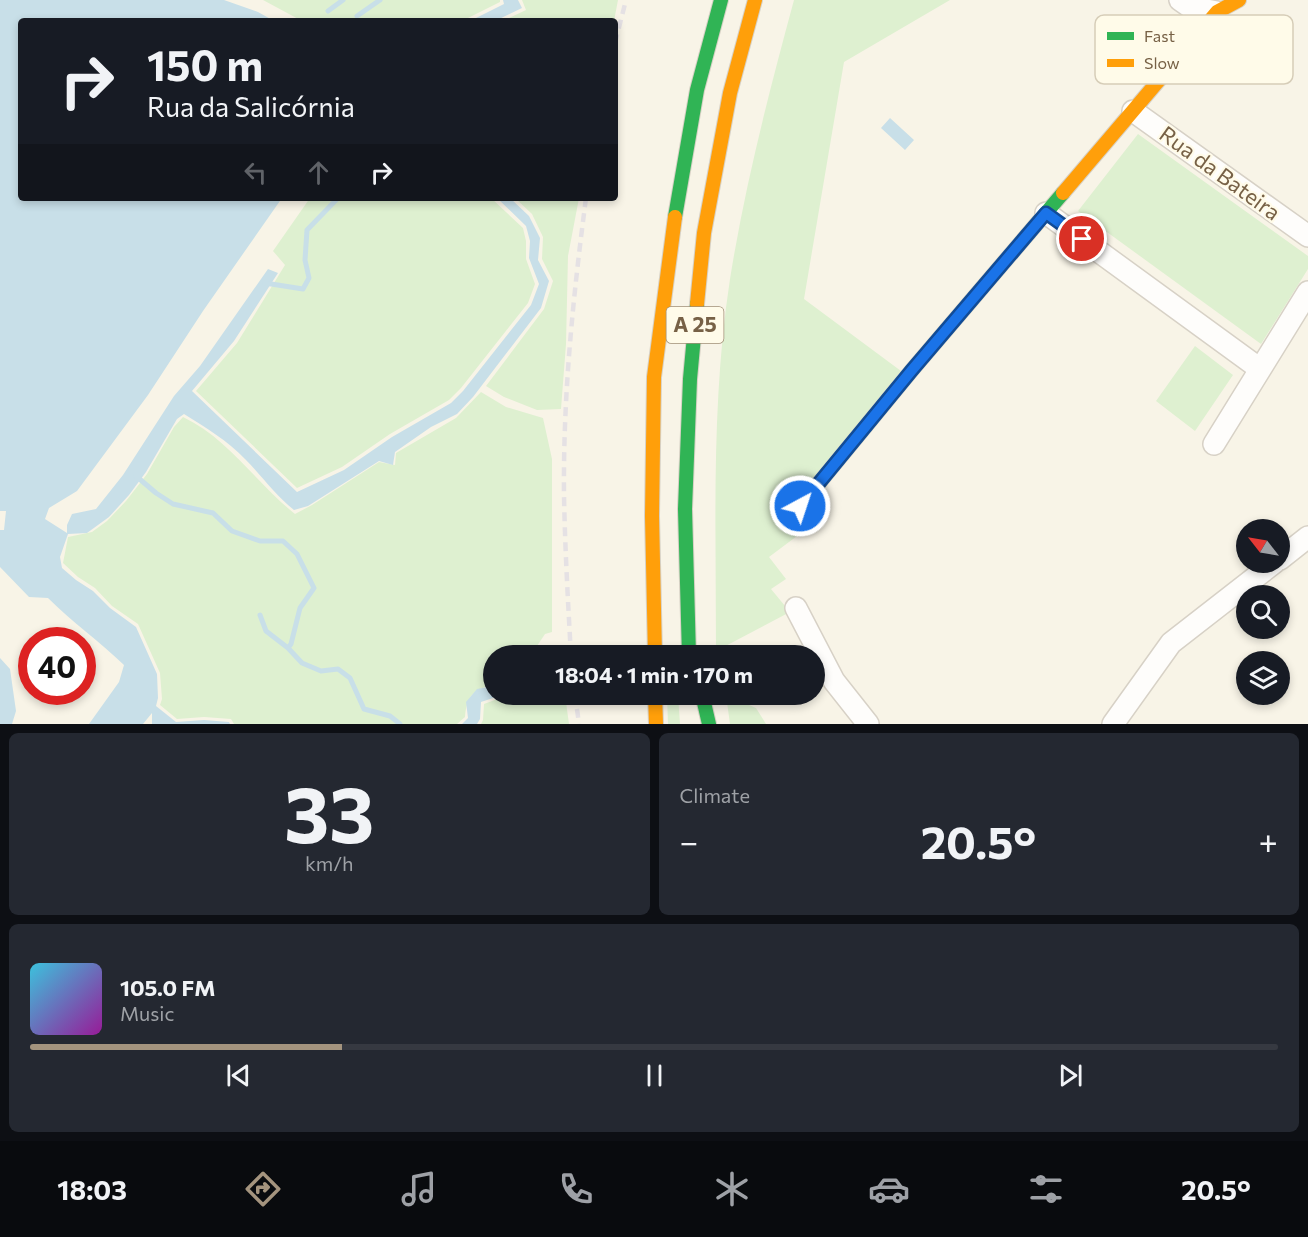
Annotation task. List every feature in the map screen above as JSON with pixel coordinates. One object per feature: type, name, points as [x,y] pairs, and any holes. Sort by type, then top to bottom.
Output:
[{"type":"main road","name":"A 25","points":[[655,645],[652,516],[654,377],[673,228],[697,90],[721,0]]},
{"type":"main road","name":"A 25","points":[[690,645],[685,509],[689,391],[704,233],[730,93],[755,0]]},
{"type":"main road","points":[[1214,15],[1239,0]]},
{"type":"main road","points":[[807,518],[800,506],[1156,84]]},
{"type":"main road","points":[[656,705],[656,724]]},
{"type":"main road","points":[[705,705],[709,724]]},
{"type":"street","points":[[1180,0],[1190,7],[1217,12]]},
{"type":"street","name":"Rua da Bateira","points":[[1133,111],[1308,236]]},
{"type":"street","points":[[1046,213],[1260,369]]},
{"type":"street","points":[[1214,444],[1308,292]]},
{"type":"street","points":[[1290,551],[1308,537]]},
{"type":"street","points":[[1113,724],[1171,643],[1261,573]]},
{"type":"street","points":[[796,608],[834,681],[868,724]]},
{"type":"green space","points":[[263,0],[500,0],[468,18],[296,18]]},
{"type":"green space","points":[[522,0],[618,0],[615,18],[509,18],[526,10]]},
{"type":"green space","points":[[794,0],[950,0],[844,62],[804,299],[901,371],[791,512],[805,530],[769,557],[786,579],[771,589],[790,612],[727,645],[716,645],[717,418],[724,325],[736,244],[767,104]]},
{"type":"green space","points":[[1138,134],[1308,256],[1308,269],[1261,344],[1078,211]]},
{"type":"green space","points":[[308,201],[494,201],[523,228],[526,259],[535,284],[528,303],[449,400],[390,434],[342,467],[297,488],[196,391],[237,343],[285,265],[273,251]]},
{"type":"green space","points":[[518,201],[578,201],[568,256],[566,344],[561,409],[537,410],[504,397],[486,386],[544,309],[553,281],[542,259],[543,237],[532,214]]},
{"type":"green space","points":[[1195,346],[1233,375],[1195,431],[1156,401]]},
{"type":"green space","points":[[481,392],[506,407],[543,418],[552,459],[552,632],[545,634],[538,645],[483,645],[483,688],[469,699],[465,717],[457,724],[234,724],[231,719],[204,717],[177,719],[160,705],[162,699],[160,673],[138,624],[112,606],[95,588],[63,563],[68,537],[92,532],[107,521],[147,474],[174,427],[183,417],[199,426],[228,449],[295,514],[379,462],[395,465],[396,453],[456,418]]},
{"type":"green space","points":[[484,705],[566,705],[569,724],[481,724]]},
{"type":"green space","points":[[667,705],[679,705],[680,724],[668,724]]},
{"type":"green space","points":[[727,705],[749,705],[756,708],[766,724],[730,724]]},
{"type":"water","points":[[0,0],[224,0],[269,18],[18,18],[18,201],[280,201],[148,395],[77,491],[49,508],[45,519],[67,533],[67,525],[72,514],[96,509],[123,475],[174,396],[200,366],[268,269],[278,273],[234,341],[192,391],[297,492],[344,470],[392,437],[451,403],[531,305],[539,284],[529,258],[530,241],[526,226],[500,201],[513,201],[529,216],[540,238],[538,260],[549,281],[541,308],[473,397],[457,414],[431,427],[395,452],[393,465],[379,461],[308,506],[294,510],[238,452],[184,414],[177,419],[146,472],[109,517],[87,533],[68,534],[60,557],[62,568],[136,627],[157,674],[156,706],[176,722],[204,720],[229,722],[230,724],[152,724],[152,713],[143,724],[89,724],[119,682],[124,665],[96,640],[96,627],[80,627],[48,598],[29,597],[0,567],[0,530],[4,530],[6,511],[0,511]]},
{"type":"water","points":[[503,0],[518,0],[522,8],[501,18],[476,18],[504,4]]},
{"type":"water","points":[[890,118],[914,140],[905,150],[881,128]]},
{"type":"water","points":[[0,658],[10,669],[16,711],[12,724],[0,724]]},
{"type":"water","points":[[483,688],[480,719],[477,724],[462,724],[468,718],[466,702],[477,689]]},
{"type":"waterway","points":[[328,11],[343,0]]},
{"type":"waterway","points":[[357,16],[380,0]]},
{"type":"waterway","points":[[265,283],[303,289],[309,278],[305,260],[307,230],[335,201]]},
{"type":"waterway","points":[[136,476],[173,504],[213,513],[232,531],[260,541],[283,541],[297,554],[314,588],[300,608],[288,648]]},
{"type":"waterway","points":[[260,615],[266,631],[288,648],[302,663],[321,671],[338,669],[350,678],[364,709],[390,716],[400,724]]},
{"type":"railway","points":[[618,31],[626,0]]},
{"type":"railway","points":[[570,645],[564,515],[565,421],[573,309],[586,201]]},
{"type":"railway","points":[[576,705],[579,724]]},
{"type":"traffic: fast","points":[[675,217],[697,90],[721,0]]},
{"type":"traffic: fast","points":[[807,518],[800,506],[1063,193]]},
{"type":"traffic: fast","points":[[689,645],[685,509],[690,379],[697,304]]},
{"type":"traffic: fast","points":[[705,705],[709,724]]},
{"type":"traffic: slow","points":[[697,304],[704,233],[730,93],[755,0]]},
{"type":"traffic: slow","points":[[1214,15],[1239,0]]},
{"type":"traffic: slow","points":[[1063,193],[1156,84]]},
{"type":"traffic: slow","points":[[655,645],[652,516],[654,377],[675,217]]},
{"type":"traffic: slow","points":[[655,705],[656,724]]},
{"type":"route","points":[[800,506],[1046,213],[1082,239]]}]
